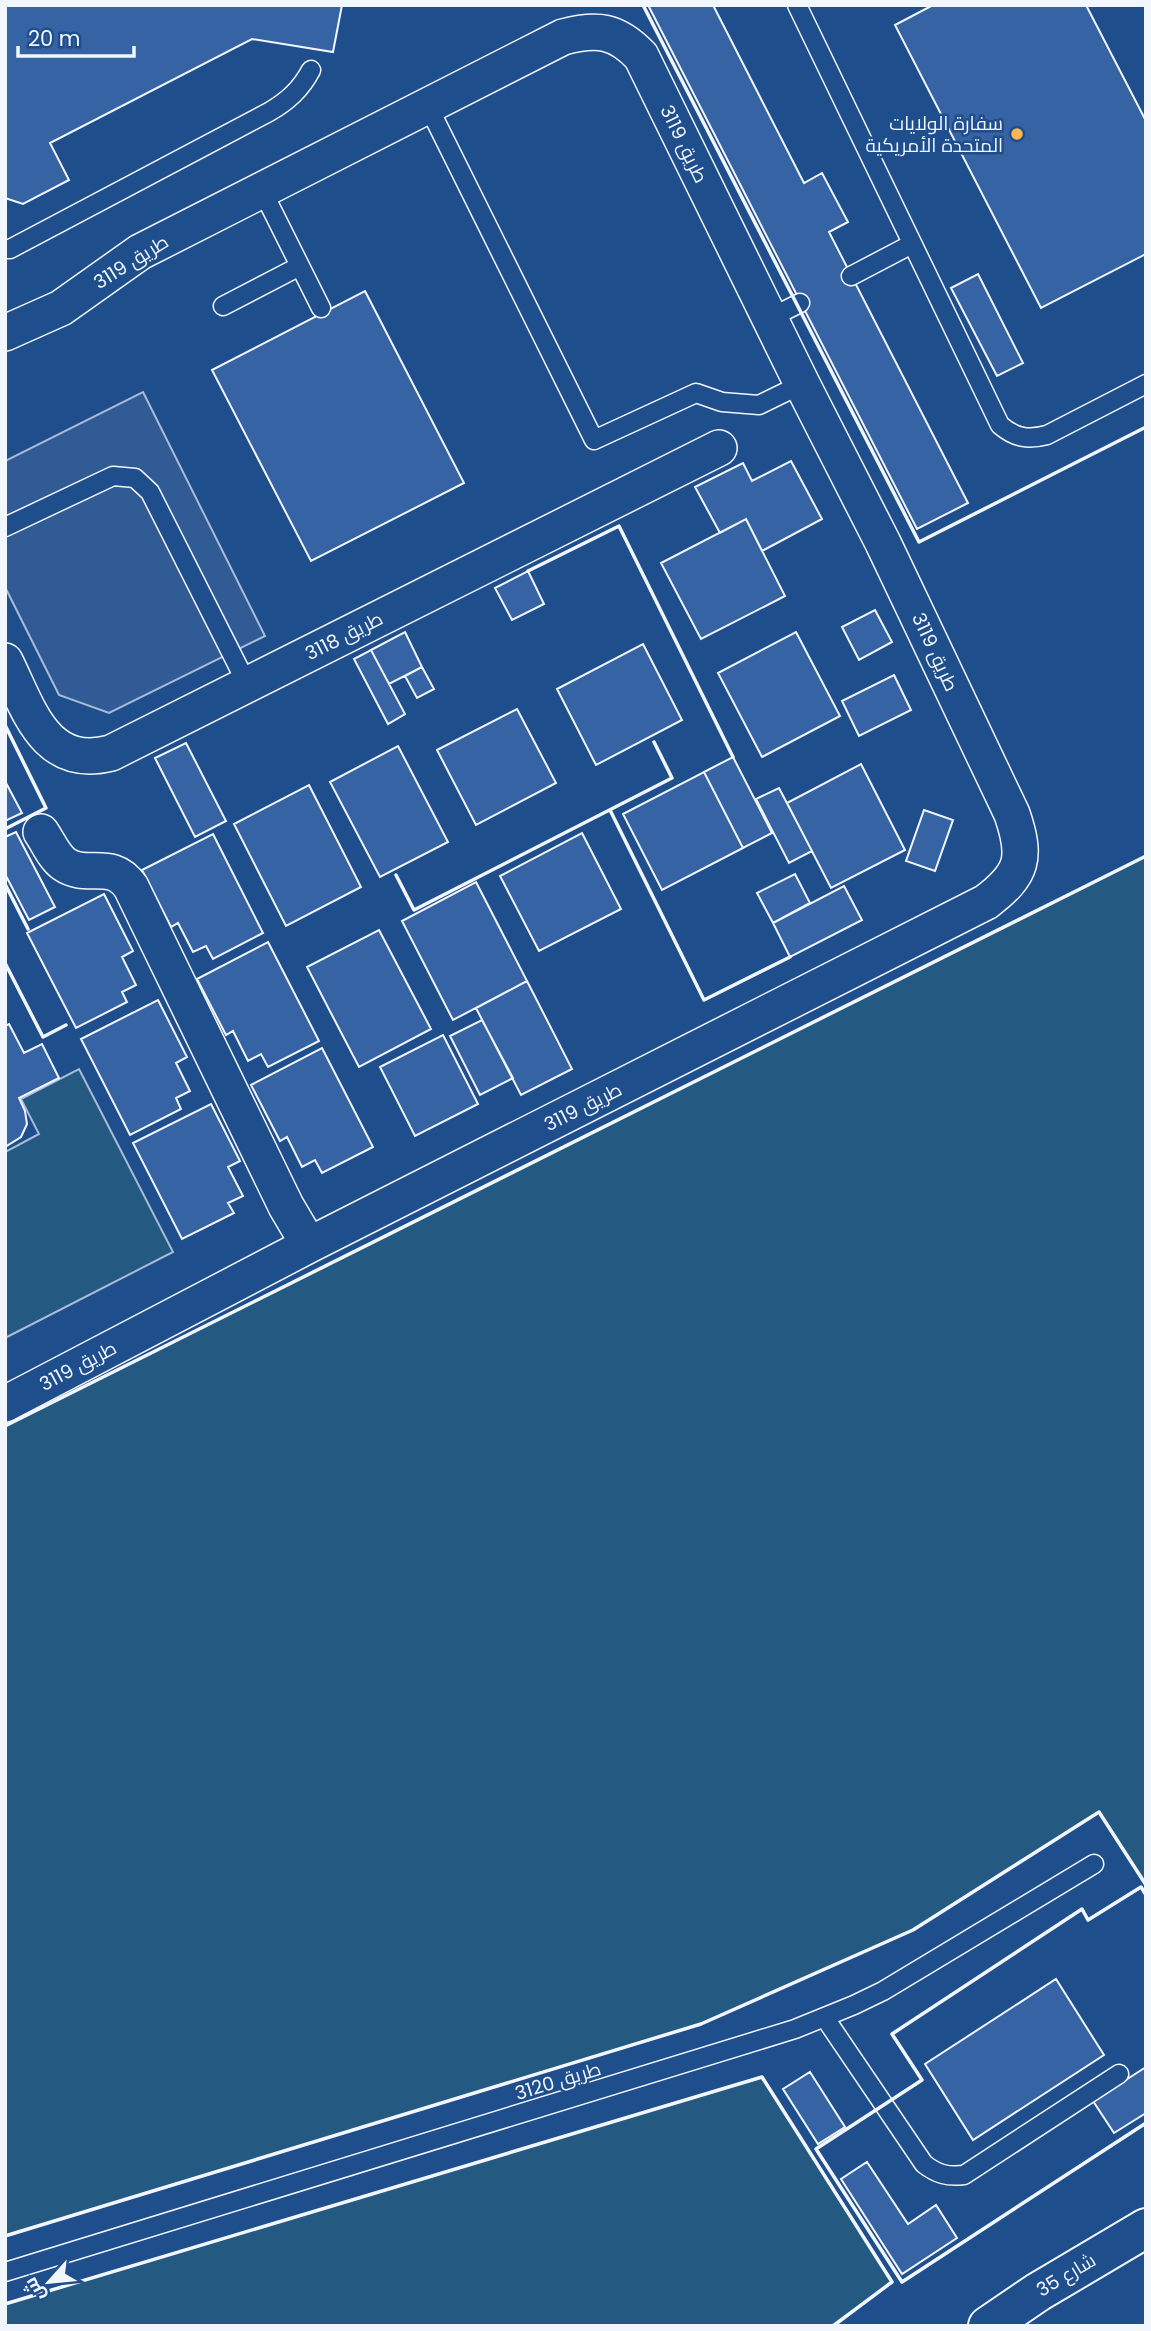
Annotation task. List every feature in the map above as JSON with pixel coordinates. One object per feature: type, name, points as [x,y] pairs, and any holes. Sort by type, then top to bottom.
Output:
[{"type":"main road","name":"شارع 35","points":[[988,2326],[1038,2292],[1146,2228]]},
{"type":"street","name":"طريق 3119","points":[[5,333],[61,308],[140,252],[563,37],[585,31],[606,33],[627,41],[641,56],[785,310],[802,384],[883,542],[1012,814],[1020,839],[1019,864],[1008,886],[986,902],[309,1245],[5,1404]]},
{"type":"street","name":"طريق 3118","points":[[5,661],[41,733],[66,752],[96,757],[111,753],[719,448]]},
{"type":"street","points":[[41,832],[58,858],[68,866],[81,870],[110,870],[126,880],[131,887],[286,1206],[309,1245]]},
{"type":"lane","points":[[797,5],[994,415],[1008,432],[1032,439],[1046,435],[1146,384]]},
{"type":"lane","points":[[5,249],[10,249],[285,103],[312,70]]},
{"type":"lane","points":[[428,106],[594,440],[696,393],[722,402],[759,405],[802,384]]},
{"type":"lane","points":[[262,190],[321,308]]},
{"type":"lane","points":[[851,276],[912,244]]},
{"type":"lane","points":[[223,306],[300,266]]},
{"type":"lane","points":[[5,527],[113,475],[135,478],[150,492],[247,684]]},
{"type":"lane","name":"طريق 3120","points":[[5,2272],[765,2039],[825,2018],[883,1991],[1094,1864]]},
{"type":"lane","points":[[825,2018],[886,2104],[924,2164],[936,2173],[950,2177],[964,2175],[1119,2074]]},
{"type":"shaded area","points":[[143,392],[265,636],[109,713],[59,695],[5,587],[5,461]]},
{"type":"shaded area","points":[[1146,856],[1146,1885],[1099,1812],[913,1930],[701,2024],[5,2236],[5,1426]]},
{"type":"shaded area","points":[[79,1069],[173,1252],[5,1338],[5,1152],[39,1134],[21,1099]]},
{"type":"shaded area","points":[[762,2077],[892,2282],[833,2326],[5,2326],[5,2304]]},
{"type":"building","points":[[5,5],[342,5],[333,52],[252,39],[50,143],[69,180],[23,204],[5,198]]},
{"type":"building","points":[[648,5],[713,5],[804,183],[822,173],[848,222],[829,232],[968,503],[917,529]]},
{"type":"building","points":[[933,5],[1086,5],[1146,121],[1146,254],[1041,308],[895,25]]},
{"type":"building","points":[[978,274],[1023,363],[997,376],[951,288]]},
{"type":"building","points":[[365,291],[464,483],[311,561],[212,370]]},
{"type":"building","points":[[791,461],[822,519],[762,551],[746,519],[720,533],[695,487],[743,463],[752,481]]},
{"type":"building","points":[[746,519],[785,596],[701,639],[661,563]]},
{"type":"building","points":[[528,571],[544,604],[512,620],[495,588]]},
{"type":"building","points":[[875,610],[892,642],[859,660],[842,627]]},
{"type":"building","points":[[405,632],[422,667],[389,684],[371,650]]},
{"type":"building","points":[[796,632],[840,716],[762,757],[718,673]]},
{"type":"building","points":[[643,644],[682,720],[596,765],[557,689]]},
{"type":"building","points":[[371,650],[405,714],[388,724],[354,659]]},
{"type":"building","points":[[422,667],[434,689],[417,698],[405,676]]},
{"type":"building","points":[[894,675],[911,710],[859,736],[842,701]]},
{"type":"building","points":[[517,709],[556,783],[476,825],[437,750]]},
{"type":"building","points":[[186,743],[226,821],[195,837],[155,758]]},
{"type":"building","points":[[398,746],[448,842],[380,877],[330,782]]},
{"type":"building","points":[[733,757],[772,833],[743,848],[704,772]]},
{"type":"building","points":[[861,764],[905,850],[831,888],[787,803]]},
{"type":"building","points":[[704,772],[743,848],[662,890],[623,814]]},
{"type":"building","points":[[5,781],[22,813],[5,821]]},
{"type":"building","points":[[309,785],[361,887],[286,926],[234,824]]},
{"type":"building","points":[[779,788],[812,851],[789,863],[756,799]]},
{"type":"building","points":[[924,810],[953,820],[935,871],[906,861]]},
{"type":"building","points":[[16,832],[55,907],[29,920],[5,874],[5,837]]},
{"type":"building","points":[[582,833],[621,909],[539,951],[500,876]]},
{"type":"building","points":[[213,834],[263,933],[213,959],[206,946],[193,952],[178,923],[171,927],[142,870]]},
{"type":"building","points":[[795,874],[810,903],[773,923],[757,893]]},
{"type":"building","points":[[476,882],[527,981],[453,1020],[402,921]]},
{"type":"building","points":[[844,886],[862,920],[790,957],[773,923]]},
{"type":"building","points":[[104,894],[133,951],[122,957],[136,985],[122,992],[127,1002],[76,1028],[27,933]]},
{"type":"building","points":[[379,930],[431,1029],[359,1067],[307,967]]},
{"type":"building","points":[[268,942],[319,1041],[268,1067],[261,1054],[248,1061],[233,1031],[226,1035],[197,979]]},
{"type":"building","points":[[527,981],[572,1069],[521,1095],[476,1008]]},
{"type":"building","points":[[158,1000],[187,1057],[176,1063],[190,1091],[176,1098],[181,1109],[130,1135],[81,1039]]},
{"type":"building","points":[[482,1020],[513,1078],[480,1095],[450,1036]]},
{"type":"building","points":[[9,1024],[24,1053],[42,1044],[59,1078],[19,1098],[27,1124],[21,1137],[5,1147],[5,1026]]},
{"type":"building","points":[[443,1035],[478,1104],[415,1136],[380,1067]]},
{"type":"building","points":[[322,1048],[373,1147],[322,1173],[315,1160],[302,1167],[287,1137],[280,1141],[251,1085]]},
{"type":"building","points":[[211,1104],[240,1161],[228,1167],[243,1196],[228,1203],[234,1213],[182,1239],[133,1143]]},
{"type":"building","points":[[1056,1979],[1104,2055],[973,2140],[925,2064]]},
{"type":"building","points":[[1146,2067],[1146,2113],[1114,2133],[1093,2101]]},
{"type":"building","points":[[810,2072],[845,2127],[818,2144],[783,2089]]},
{"type":"building","points":[[867,2162],[908,2224],[936,2205],[957,2238],[902,2274],[841,2179]]},
{"type":"wall","points":[[643,5],[919,542],[1146,427]]},
{"type":"wall","points":[[528,571],[619,526],[733,757]]},
{"type":"wall","points":[[5,725],[46,808],[5,829]]},
{"type":"wall","points":[[396,875],[414,910],[672,778],[654,742]]},
{"type":"wall","points":[[610,810],[704,1000],[790,957]]},
{"type":"wall","points":[[5,1426],[1146,856]]},
{"type":"wall","points":[[5,884],[28,929]]},
{"type":"wall","points":[[5,963],[43,1037],[66,1025]]},
{"type":"wall","points":[[5,2236],[701,2024],[913,1930],[1099,1812],[1146,1885]]},
{"type":"wall","points":[[1146,1895],[1141,1887],[1088,1920],[1082,1909],[892,2034],[922,2080],[816,2149],[902,2282],[1146,2123]]},
{"type":"wall","points":[[5,2304],[762,2077],[892,2282],[833,2326]]},
{"type":"place","name":"سفارة الولايات المتحدة الأمريكية","points":[[1017,134]]}]
